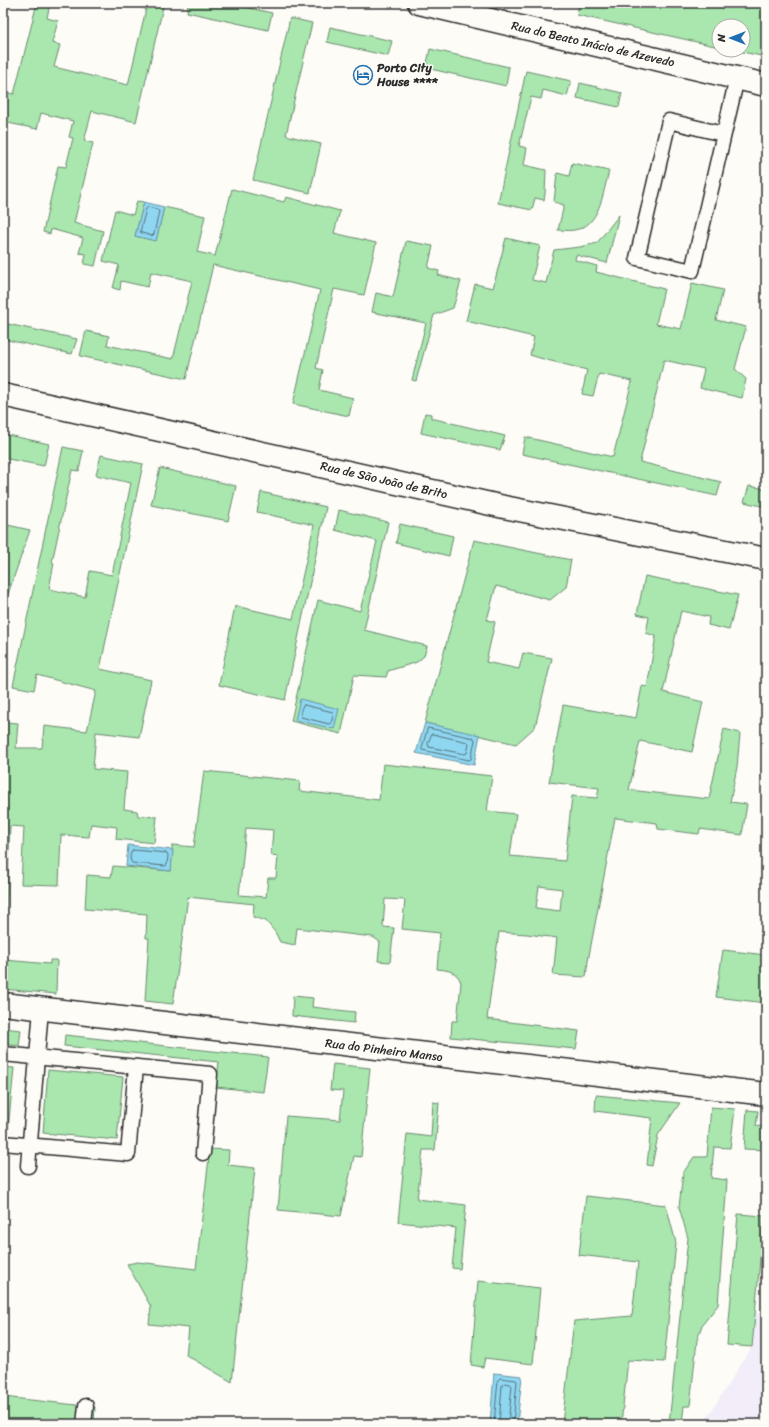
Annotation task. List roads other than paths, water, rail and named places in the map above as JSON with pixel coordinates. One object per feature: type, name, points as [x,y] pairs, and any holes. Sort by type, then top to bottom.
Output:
[{"type":"main road","name":"Rua do Beato Inácio de Azevedo","points":[[420,3],[766,85]]},
{"type":"main road","name":"Rua de São João de Brito","points":[[3,395],[510,508],[766,559]]},
{"type":"main road","name":"Rua do Pinheiro Manso","points":[[3,1004],[766,1094]]},
{"type":"lane","points":[[723,134],[669,121],[637,258],[692,271],[737,78]]},
{"type":"lane","points":[[28,1166],[41,1009]]},
{"type":"lane","points":[[3,1054],[210,1074],[203,1153]]},
{"type":"lane","points":[[3,1143],[128,1154],[136,1067]]},
{"type":"lane","points":[[84,1424],[86,1406]]},
{"type":"water","points":[[144,202],[164,207],[156,241],[135,236]]},
{"type":"water","points":[[300,699],[339,709],[334,729],[295,720]]},
{"type":"water","points":[[425,723],[480,735],[474,765],[416,753]]},
{"type":"water","points":[[128,845],[173,850],[171,871],[126,866]]},
{"type":"water","points":[[494,1373],[522,1376],[517,1424],[490,1424]]},
{"type":"place","name":"Porto City House ****","points":[[363,75]]}]
